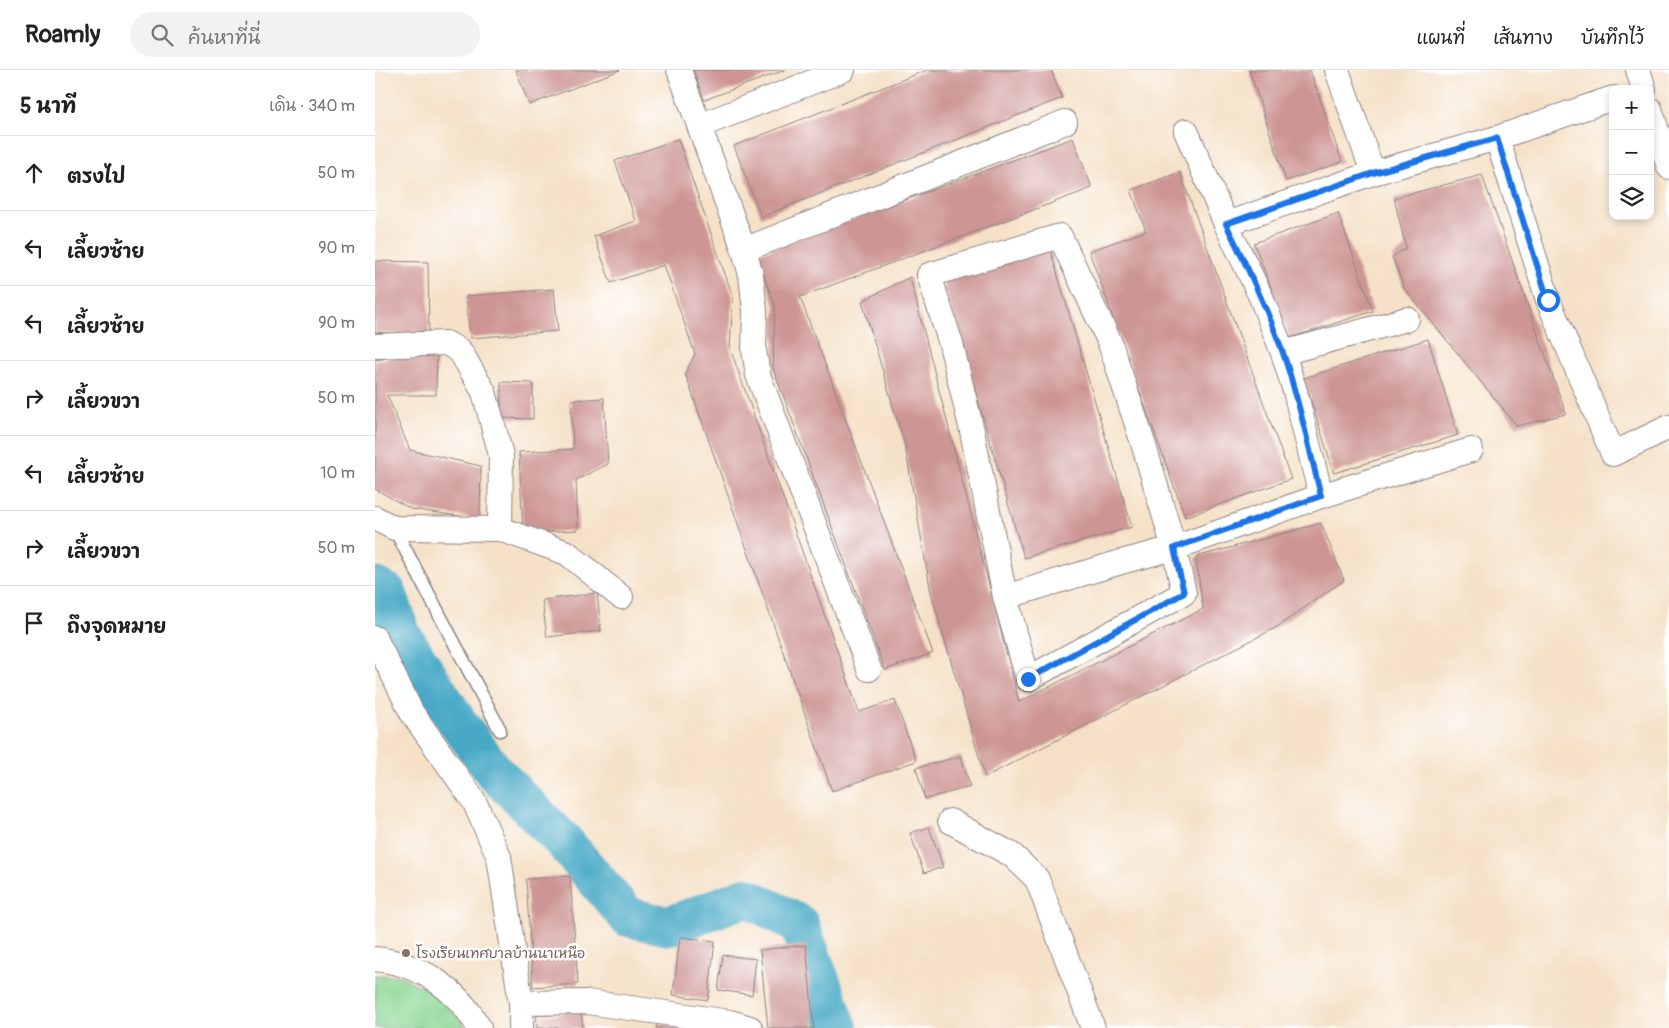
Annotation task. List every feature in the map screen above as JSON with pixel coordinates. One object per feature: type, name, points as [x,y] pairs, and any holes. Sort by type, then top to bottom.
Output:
[{"type":"street","points":[[679,70],[744,250],[751,275],[755,311],[754,350],[758,375],[869,669]]},
{"type":"street","points":[[699,126],[843,70]]},
{"type":"street","points":[[1337,70],[1373,173]]},
{"type":"street","points":[[1226,224],[1373,173],[1497,138],[1609,99]]},
{"type":"street","points":[[744,250],[1065,122]]},
{"type":"street","points":[[1654,122],[1669,167]]},
{"type":"street","points":[[1186,131],[1226,224],[1261,297],[1283,353],[1295,391],[1321,496]]},
{"type":"street","points":[[1497,138],[1548,300],[1613,454],[1669,427]]},
{"type":"street","points":[[1060,236],[1110,343],[1144,446],[1174,548],[1184,593],[1028,679],[1005,597],[972,431],[951,344],[929,275],[1060,236]]},
{"type":"street","points":[[1283,353],[1407,318]]},
{"type":"street","points":[[375,346],[446,343],[460,351],[484,392],[501,455],[500,529]]},
{"type":"street","points":[[1005,597],[1174,548],[1321,496],[1471,450]]},
{"type":"street","points":[[384,523],[500,529],[567,553],[621,597]]},
{"type":"street","points":[[375,638],[412,713],[473,801],[499,857],[521,1003],[521,1028]]},
{"type":"street","points":[[950,821],[1012,855],[1037,879],[1093,1028]]},
{"type":"street","points":[[375,959],[405,964],[443,985],[464,1006],[479,1028]]},
{"type":"street","points":[[521,1003],[587,1002],[730,1022],[750,1028]]},
{"type":"lane","points":[[384,523],[500,730]]},
{"type":"green space","points":[[375,975],[399,976],[432,992],[458,1016],[465,1028],[375,1028]]},
{"type":"building","points":[[516,70],[620,70],[529,105]]},
{"type":"building","points":[[693,70],[785,70],[704,100]]},
{"type":"building","points":[[927,70],[1051,70],[1062,98],[761,217],[734,146]]},
{"type":"building","points":[[1249,70],[1310,70],[1342,162],[1286,181]]},
{"type":"building","points":[[1073,138],[1092,188],[800,297],[933,653],[885,670],[773,368],[775,305],[756,255]]},
{"type":"building","points":[[678,139],[733,297],[730,348],[859,712],[895,700],[916,761],[832,791],[685,373],[695,354],[664,265],[611,283],[594,236],[636,221],[615,161]]},
{"type":"building","points":[[1180,172],[1291,479],[1185,517],[1089,251],[1146,231],[1131,190]]},
{"type":"building","points":[[1482,175],[1566,414],[1517,426],[1404,288],[1392,257],[1406,248],[1394,198]]},
{"type":"building","points":[[1338,213],[1373,311],[1290,338],[1254,243]]},
{"type":"building","points":[[1050,249],[1132,527],[1024,558],[943,280]]},
{"type":"building","points":[[375,261],[428,262],[429,337],[375,332]]},
{"type":"building","points":[[910,277],[1019,702],[1203,609],[1196,557],[1321,523],[1344,580],[1277,627],[985,777],[931,593],[905,446],[862,301]]},
{"type":"building","points":[[554,289],[558,331],[470,338],[466,296]]},
{"type":"building","points":[[1428,339],[1458,435],[1334,473],[1304,378]]},
{"type":"building","points":[[437,350],[436,395],[387,395],[410,450],[481,466],[480,519],[411,509],[375,489],[375,360]]},
{"type":"building","points":[[501,382],[533,383],[533,419],[501,418]]},
{"type":"building","points":[[604,398],[608,464],[576,480],[578,530],[523,533],[519,452],[573,449],[571,400]]},
{"type":"building","points":[[597,593],[601,631],[547,637],[542,600]]},
{"type":"building","points":[[961,756],[970,787],[925,799],[916,768]]},
{"type":"building","points":[[929,827],[943,867],[924,873],[910,833]]},
{"type":"building","points":[[570,876],[578,984],[533,987],[526,879]]},
{"type":"building","points":[[680,937],[715,941],[708,1000],[673,995]]},
{"type":"building","points":[[806,945],[814,1028],[768,1028],[760,950]]},
{"type":"building","points":[[723,955],[756,959],[752,995],[718,990]]},
{"type":"building","points":[[581,1012],[583,1028],[537,1028],[536,1016]]},
{"type":"building","points":[[657,1024],[703,1026],[703,1028],[657,1028]]},
{"type":"waterway","points":[[375,587],[387,593],[401,634],[456,720],[495,773],[564,842],[628,917],[669,926],[746,897],[799,924],[838,1028]]},
{"type":"place","name":"โรงเรียนเทศบาลบ้านนาเหนือ","points":[[406,953]]},
{"type":"route","points":[[1028,679],[1184,593],[1174,548],[1321,496],[1295,391],[1283,353],[1261,297],[1226,224],[1373,173],[1497,138],[1548,300]]}]
